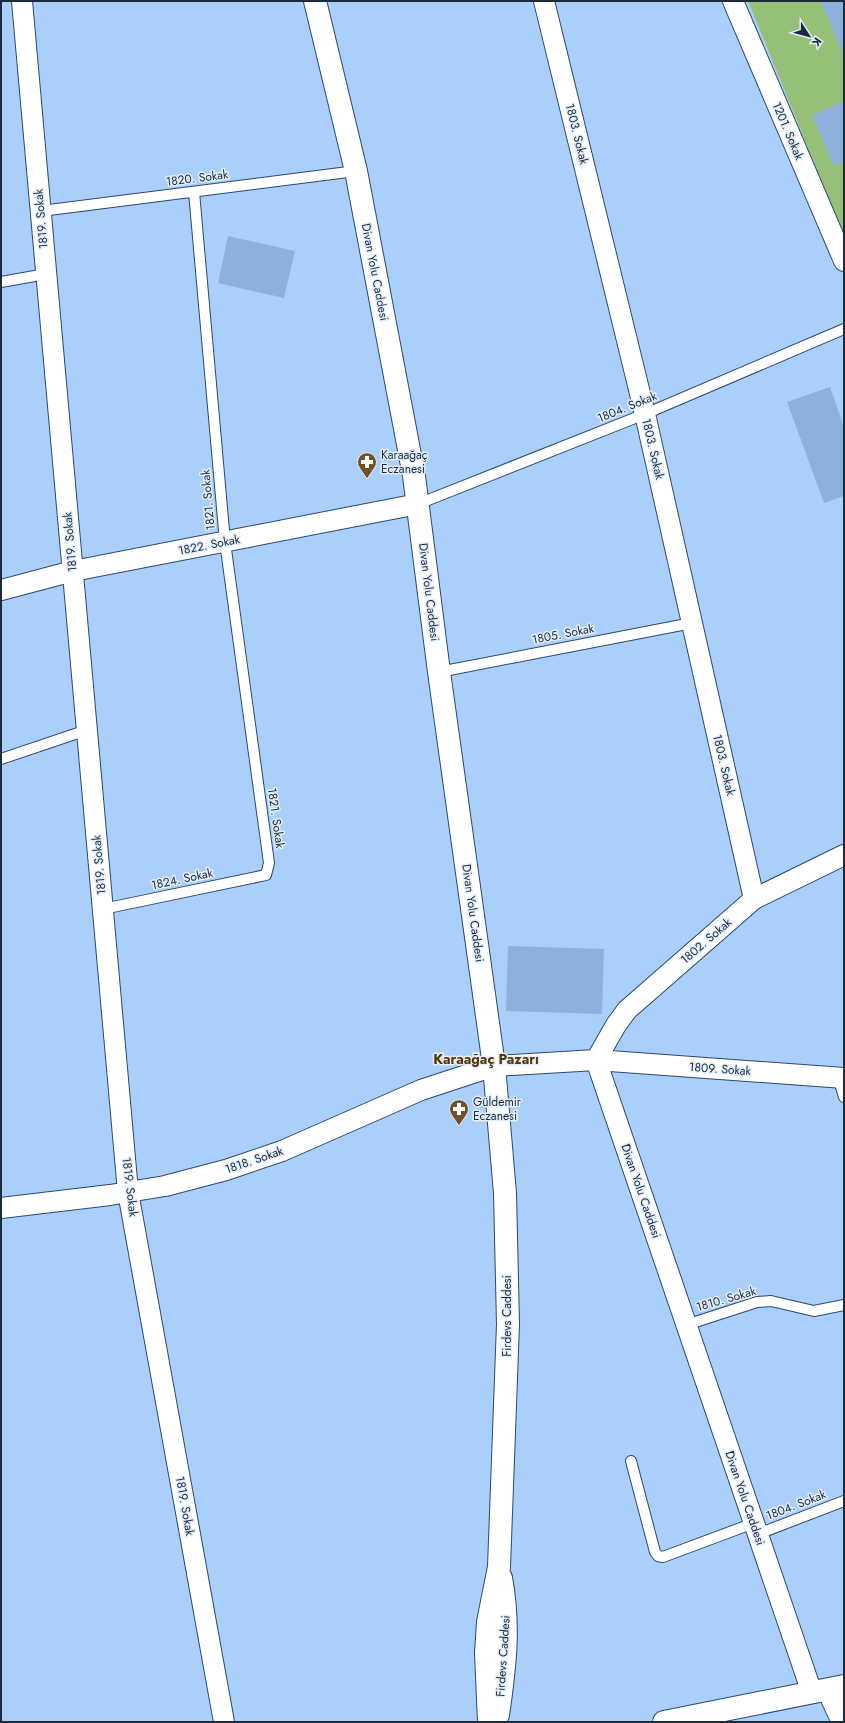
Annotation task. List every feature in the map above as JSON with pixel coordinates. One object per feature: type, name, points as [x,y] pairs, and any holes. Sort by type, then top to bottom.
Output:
[{"type":"street","name":"1819. Sokak","points":[[22,1],[128,1192],[224,1722]]},
{"type":"street","name":"Divan Yolu Caddesi","points":[[315,1],[356,171],[414,476],[439,672],[494,1066]]},
{"type":"street","name":"1803. Sokak","points":[[544,1],[645,414],[754,899]]},
{"type":"street","name":"1201. Sokak","points":[[733,1],[844,262]]},
{"type":"street","name":"1822. Sokak","points":[[1,590],[73,571],[418,504]]},
{"type":"street","name":"1802. Sokak","points":[[596,1060],[616,1025],[631,1006],[754,899],[844,855]]},
{"type":"street","name":"Divan Yolu Caddesi","points":[[596,1060],[756,1528],[842,1722]]},
{"type":"street","points":[[494,1066],[596,1060]]},
{"type":"street","name":"1809. Sokak","points":[[596,1060],[841,1078]]},
{"type":"street","name":"1818. Sokak","points":[[1,1208],[165,1186],[226,1170],[275,1154],[421,1090],[494,1066]]},
{"type":"street","name":"Firdevs Caddesi","points":[[489,1722],[486,1653],[488,1622],[499,1567],[508,1324],[505,1193],[494,1066]]},
{"type":"street","name":"Firdevs Caddesi","points":[[497,1722],[505,1667],[507,1632],[506,1604],[499,1567]]},
{"type":"street","points":[[664,1722],[828,1689]]},
{"type":"lane","name":"1820. Sokak","points":[[41,211],[356,171]]},
{"type":"lane","name":"1821. Sokak","points":[[194,192],[225,542],[269,863],[266,874]]},
{"type":"lane","points":[[1,282],[46,274]]},
{"type":"lane","name":"1804. Sokak","points":[[418,504],[645,414],[844,329]]},
{"type":"lane","name":"1805. Sokak","points":[[439,672],[692,623]]},
{"type":"lane","points":[[1,759],[87,730]]},
{"type":"lane","name":"1824. Sokak","points":[[103,909],[266,874]]},
{"type":"lane","points":[[841,1078],[844,1097]]},
{"type":"lane","name":"1810. Sokak","points":[[686,1325],[758,1302],[771,1301],[814,1310],[844,1305]]},
{"type":"lane","name":"1804. Sokak","points":[[631,1461],[655,1552],[658,1556],[663,1557],[844,1501]]},
{"type":"green space","points":[[748,1],[844,1],[844,236]]},
{"type":"building","points":[[821,1],[844,1],[844,57]]},
{"type":"building","points":[[844,101],[844,161],[834,166],[812,115]]},
{"type":"building","points":[[228,236],[295,251],[284,298],[218,283]]},
{"type":"building","points":[[830,387],[844,427],[844,496],[824,503],[787,402]]},
{"type":"building","points":[[508,946],[604,949],[602,1014],[506,1011]]},
{"type":"place","name":"Karaağaç Eczanesi","points":[[367,479]]},
{"type":"place","name":"Güldemir Eczanesi","points":[[459,1126]]},
{"type":"district","name":"Karaağaç Pazarı","points":[[486,1059]]}]
